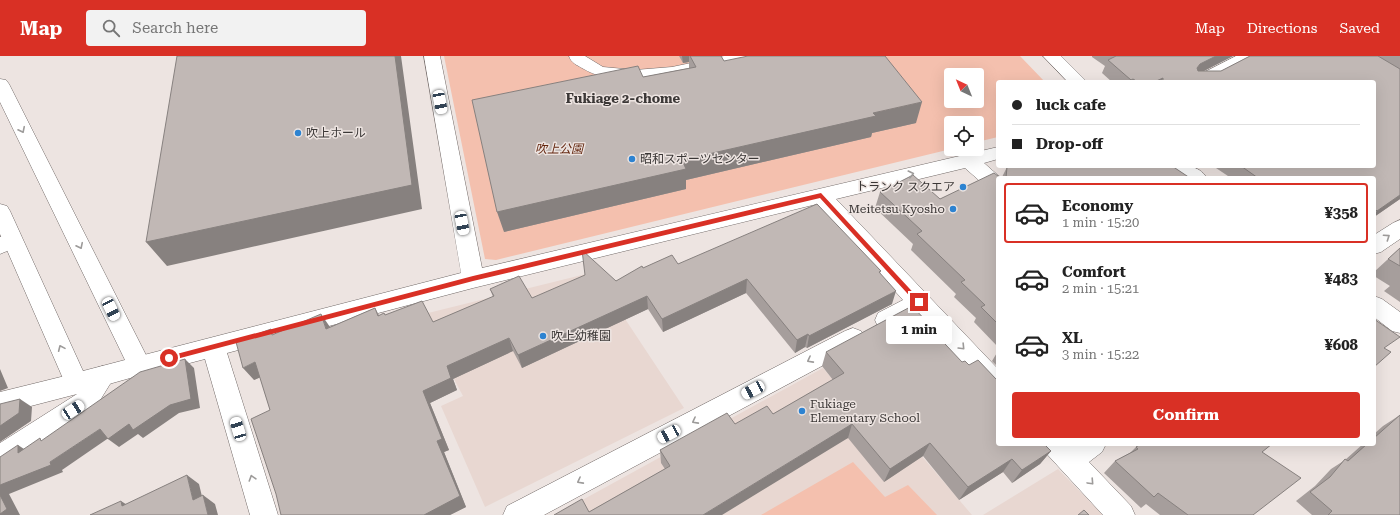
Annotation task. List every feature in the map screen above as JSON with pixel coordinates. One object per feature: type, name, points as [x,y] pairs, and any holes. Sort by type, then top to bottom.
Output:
[{"type":"street","points":[[432,56],[473,279]]},
{"type":"street","points":[[577,56],[578,59],[599,70],[622,74],[655,74],[745,56]]},
{"type":"street","points":[[1051,56],[1076,80]]},
{"type":"street","points":[[1203,80],[1249,56]]},
{"type":"street","points":[[2,92],[140,366]]},
{"type":"street","points":[[0,403],[473,279],[996,153]]},
{"type":"street","points":[[968,160],[996,184]]},
{"type":"street","points":[[1183,168],[1194,176]]},
{"type":"street","points":[[821,195],[919,302],[996,383]]},
{"type":"street","points":[[0,211],[6,243],[77,383]]},
{"type":"street","points":[[1376,245],[1400,228]]},
{"type":"street","points":[[517,515],[919,302]]},
{"type":"street","points":[[1376,306],[1400,324]]},
{"type":"street","points":[[212,347],[264,515]]},
{"type":"street","points":[[0,457],[85,402],[103,376]]},
{"type":"street","points":[[1085,446],[1062,452],[1121,515]]},
{"type":"shaded area","points":[[594,272],[684,408],[485,507],[441,406],[463,396],[420,315]]},
{"type":"shaded area","name":"Fukiage Elementary School","points":[[823,368],[903,463],[920,454],[972,515],[555,515]]},
{"type":"shaded area","points":[[1058,469],[1103,515],[983,515]]},
{"type":"green space","name":"吹上公園","points":[[444,56],[1020,56],[1043,80],[996,80],[996,137],[984,140],[984,116],[944,116],[944,151],[496,260],[485,259]]},
{"type":"green space","points":[[853,462],[885,497],[908,485],[937,515],[761,515]]},
{"type":"building","name":"吹上ホール","points":[[177,56],[395,56],[412,185],[146,242]]},
{"type":"building","name":"昭和スポーツセンター","points":[[690,56],[721,56],[724,61],[748,56],[885,56],[922,102],[873,113],[876,116],[682,160],[686,169],[497,212],[472,100],[638,66],[643,77],[696,67]]},
{"type":"building","points":[[1116,56],[1216,56],[1200,64],[1197,68],[1198,71],[1221,71],[1250,56],[1378,56],[1400,69],[1400,195],[1377,211],[1376,176],[1255,176],[1244,168],[1376,168],[1376,80],[1163,80],[1163,78],[1158,80],[1131,80],[1108,60]]},
{"type":"building","points":[[1007,168],[1175,168],[1187,176],[1006,176]]},
{"type":"building","points":[[994,173],[998,176],[996,176],[996,322],[981,307],[985,305],[961,282],[965,280],[917,234],[922,231],[880,192],[913,175],[940,199]]},
{"type":"building","points":[[817,204],[881,271],[879,272],[896,291],[809,336],[808,334],[797,340],[747,279],[662,319],[647,296],[518,355],[509,338],[447,366],[451,378],[423,391],[442,439],[437,441],[460,496],[424,515],[281,515],[276,494],[251,419],[270,410],[255,362],[243,368],[236,342],[271,329],[272,335],[321,314],[326,329],[375,308],[378,316],[384,313],[385,315],[422,301],[433,322],[494,296],[490,289],[519,276],[532,298],[585,275],[582,250],[616,281],[642,266],[643,268],[672,255],[678,264]]},
{"type":"building","points":[[1400,248],[1400,266],[1388,259]]},
{"type":"building","points":[[912,306],[932,327],[930,328],[962,362],[965,361],[969,365],[978,360],[996,379],[996,446],[1046,446],[1051,451],[1022,470],[1012,459],[968,487],[930,443],[890,469],[852,424],[703,515],[554,515],[582,499],[589,512],[670,466],[660,450],[727,413],[735,424],[767,406],[773,414],[844,373],[826,352]]},
{"type":"building","points":[[1376,320],[1400,337],[1384,348],[1391,352],[1376,365]]},
{"type":"building","points":[[185,359],[191,399],[170,405],[133,430],[129,424],[108,439],[100,429],[50,462],[51,465],[0,485],[0,457],[18,445],[18,453],[40,438],[41,441],[140,372]]},
{"type":"building","points":[[20,399],[19,413],[0,426],[0,404]]},
{"type":"building","points":[[1400,415],[1400,515],[1328,515],[1332,511],[1310,492],[1330,477],[1345,459],[1348,461],[1365,446],[1376,446],[1376,436]]},
{"type":"building","points":[[1270,446],[1262,452],[1301,478],[1253,515],[1188,515],[1158,493],[1154,497],[1115,461],[1138,449],[1136,447]]},
{"type":"building","points":[[187,475],[193,500],[203,495],[208,515],[90,515],[121,501],[122,506]]},
{"type":"building","points":[[0,495],[7,509],[0,514]]},
{"type":"building","points":[[1084,510],[1089,515],[1078,515]]},
{"type":"place","name":"吹上ホール","points":[[298,133]]},
{"type":"place","name":"昭和スポーツセンター","points":[[632,159]]},
{"type":"place","name":"トランク スクエア","points":[[963,187]]},
{"type":"place","name":"Meitetsu Kyosho","points":[[953,209]]},
{"type":"place","name":"吹上幼稚園","points":[[543,336]]},
{"type":"place","name":"Fukiage Elementary School","points":[[802,411]]},
{"type":"district","name":"Fukiage 2-chome","points":[[623,98]]},
{"type":"route","points":[[169,358],[473,279],[821,195],[919,302]]}]
